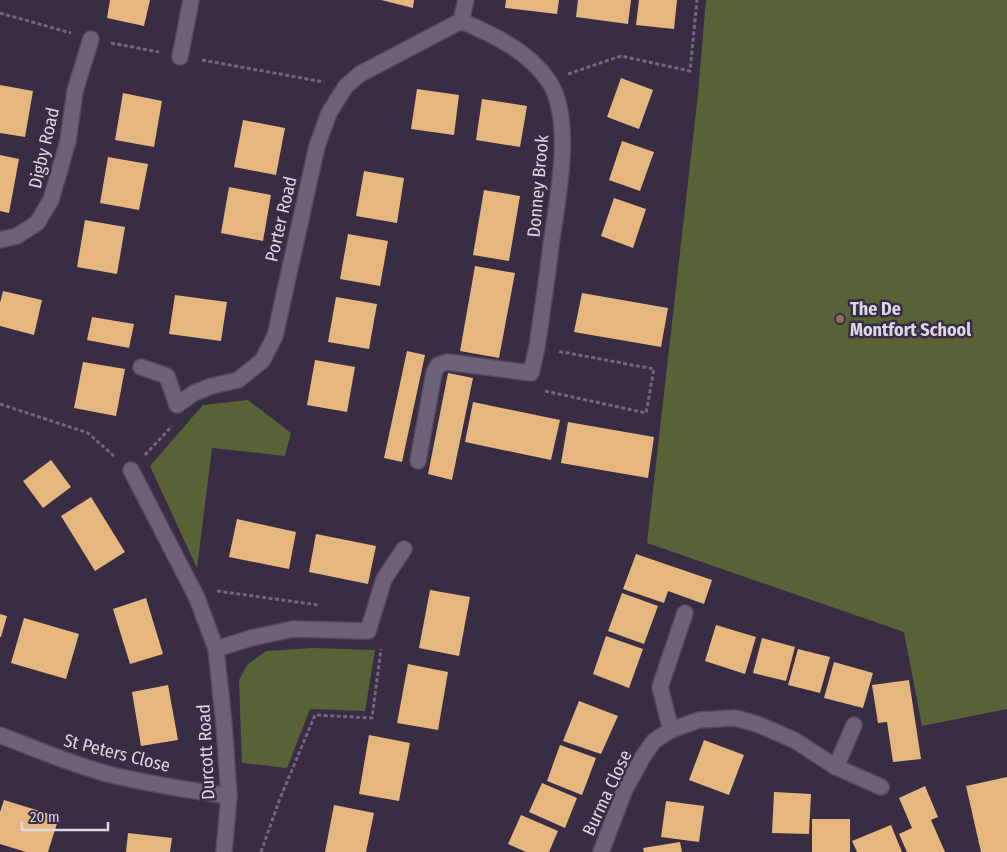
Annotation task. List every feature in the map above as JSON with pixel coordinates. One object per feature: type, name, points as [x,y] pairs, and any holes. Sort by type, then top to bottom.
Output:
[{"type":"street","points":[[180,56],[191,0]]},
{"type":"street","points":[[461,20],[466,0]]},
{"type":"street","name":"Donney Brook","points":[[461,20],[489,33],[528,58],[549,80],[557,101],[562,124],[562,169],[537,347],[531,372]]},
{"type":"street","name":"Porter Road","points":[[177,405],[194,393],[212,386],[238,380],[262,361],[275,336],[317,146],[329,113],[346,86],[360,74],[461,20]]},
{"type":"street","name":"Digby Road","points":[[0,240],[17,236],[37,223],[51,200],[68,141],[75,91],[91,39]]},
{"type":"street","points":[[418,461],[434,373],[438,365],[447,362],[531,372]]},
{"type":"street","points":[[141,367],[167,376],[177,405]]},
{"type":"street","name":"Durcott Road","points":[[131,470],[192,588],[216,649],[229,796],[224,852]]},
{"type":"street","points":[[216,649],[251,638],[293,629],[368,631],[384,579],[404,549]]},
{"type":"street","points":[[671,730],[660,687],[684,613]]},
{"type":"street","name":"Burma Close","points":[[601,852],[625,789],[654,741],[671,730],[699,720],[736,718],[757,724],[794,740],[836,767],[881,787]]},
{"type":"street","points":[[836,767],[854,725]]},
{"type":"street","name":"St Peters Close","points":[[0,735],[56,758],[108,774],[181,789],[229,796]]},
{"type":"path","points":[[549,80],[621,56],[690,71],[697,0]]},
{"type":"path","points":[[531,372],[529,388],[646,413],[654,369],[537,347]]},
{"type":"path","points":[[0,404],[88,433],[131,470],[174,424],[177,405]]},
{"type":"path","points":[[192,588],[326,606]]},
{"type":"path","points":[[260,852],[278,801],[315,715],[372,718],[382,642]]},
{"type":"green space","name":"The De Montfort School","points":[[706,0],[1007,0],[1007,709],[922,726],[904,632],[647,543],[698,94]]},
{"type":"green space","points":[[248,400],[291,433],[285,456],[212,448],[197,568],[150,466],[203,405]]},
{"type":"green space","points":[[312,648],[375,650],[365,711],[310,709],[287,768],[242,763],[239,680],[248,664],[266,651]]},
{"type":"building","points":[[110,0],[150,0],[144,26],[107,18]]},
{"type":"building","points":[[381,0],[414,0],[413,8]]},
{"type":"building","points":[[506,0],[559,0],[557,14],[505,8]]},
{"type":"building","points":[[578,0],[631,0],[628,24],[576,17]]},
{"type":"building","points":[[639,0],[677,0],[674,29],[636,25]]},
{"type":"building","points":[[621,78],[653,90],[639,129],[607,117]]},
{"type":"building","points":[[0,85],[33,91],[25,137],[0,133]]},
{"type":"building","points":[[417,89],[459,95],[454,135],[411,129]]},
{"type":"building","points":[[123,93],[162,101],[154,147],[115,140]]},
{"type":"building","points":[[482,99],[527,106],[520,147],[476,140]]},
{"type":"building","points":[[243,120],[285,128],[276,175],[234,167]]},
{"type":"building","points":[[622,141],[654,152],[640,191],[609,180]]},
{"type":"building","points":[[0,155],[19,159],[9,213],[0,211]]},
{"type":"building","points":[[108,157],[148,164],[139,210],[100,203]]},
{"type":"building","points":[[364,171],[404,178],[397,223],[356,216]]},
{"type":"building","points":[[229,187],[271,195],[263,241],[221,233]]},
{"type":"building","points":[[484,190],[520,196],[509,261],[473,255]]},
{"type":"building","points":[[614,198],[646,209],[633,248],[601,236]]},
{"type":"building","points":[[85,220],[125,227],[117,274],[77,267]]},
{"type":"building","points":[[348,234],[388,241],[380,286],[340,279]]},
{"type":"building","points":[[475,266],[515,273],[499,358],[460,351]]},
{"type":"building","points":[[3,291],[42,300],[34,335],[0,326],[0,303]]},
{"type":"building","points":[[582,293],[668,308],[661,347],[574,332]]},
{"type":"building","points":[[175,295],[227,302],[221,341],[169,334]]},
{"type":"building","points":[[336,297],[377,304],[369,349],[328,342]]},
{"type":"building","points":[[92,317],[134,324],[129,348],[87,340]]},
{"type":"building","points":[[407,351],[425,355],[402,462],[384,458]]},
{"type":"building","points":[[315,360],[355,367],[347,412],[307,405]]},
{"type":"building","points":[[83,362],[125,369],[116,416],[74,408]]},
{"type":"building","points":[[448,373],[473,378],[452,480],[428,474]]},
{"type":"building","points":[[473,402],[560,420],[551,460],[465,442]]},
{"type":"building","points":[[568,422],[654,437],[648,478],[561,463]]},
{"type":"building","points":[[51,460],[71,487],[43,508],[23,481]]},
{"type":"building","points":[[91,497],[125,552],[95,571],[61,516]]},
{"type":"building","points":[[237,519],[296,532],[289,569],[229,557]]},
{"type":"building","points":[[316,534],[376,546],[368,584],[309,572]]},
{"type":"building","points":[[636,554],[712,580],[704,604],[668,591],[664,603],[623,589]]},
{"type":"building","points":[[430,590],[470,597],[459,656],[419,648]]},
{"type":"building","points":[[622,593],[658,606],[644,644],[608,631]]},
{"type":"building","points":[[146,598],[163,654],[130,664],[113,609]]},
{"type":"building","points":[[0,614],[7,616],[1,637],[0,637]]},
{"type":"building","points":[[24,618],[79,634],[66,679],[11,663]]},
{"type":"building","points":[[716,625],[756,637],[745,674],[705,661]]},
{"type":"building","points":[[606,636],[643,649],[629,688],[593,674]]},
{"type":"building","points":[[762,638],[795,647],[786,681],[753,673]]},
{"type":"building","points":[[798,649],[830,657],[820,693],[788,685]]},
{"type":"building","points":[[834,662],[873,673],[863,708],[824,698]]},
{"type":"building","points":[[408,664],[448,672],[438,730],[397,723]]},
{"type":"building","points":[[909,680],[921,759],[893,762],[887,722],[878,723],[872,685]]},
{"type":"building","points":[[168,685],[178,740],[141,746],[132,692]]},
{"type":"building","points":[[579,701],[618,716],[601,754],[563,741]]},
{"type":"building","points":[[369,735],[410,743],[399,801],[359,794]]},
{"type":"building","points":[[704,740],[744,755],[729,795],[689,780]]},
{"type":"building","points":[[560,745],[596,758],[582,795],[547,781]]},
{"type":"building","points":[[1007,777],[1007,852],[981,852],[966,786]]},
{"type":"building","points":[[542,783],[577,798],[565,828],[529,812]]},
{"type":"building","points":[[925,786],[938,817],[931,820],[945,852],[907,852],[899,834],[912,828],[899,798]]},
{"type":"building","points":[[774,792],[811,794],[809,834],[772,833]]},
{"type":"building","points":[[4,800],[59,817],[48,852],[26,852],[0,844],[0,812]]},
{"type":"building","points":[[666,801],[704,806],[699,842],[661,837]]},
{"type":"building","points":[[334,805],[374,813],[366,852],[325,852]]},
{"type":"building","points":[[521,815],[558,831],[549,852],[526,852],[508,844]]},
{"type":"building","points":[[812,819],[850,819],[850,852],[812,852]]},
{"type":"building","points":[[891,825],[902,852],[857,852],[852,841]]},
{"type":"building","points":[[128,833],[172,838],[170,852],[126,852]]},
{"type":"building","points":[[680,842],[682,852],[644,852],[643,848]]},
{"type":"place","name":"The De Montfort School","points":[[840,319]]}]
